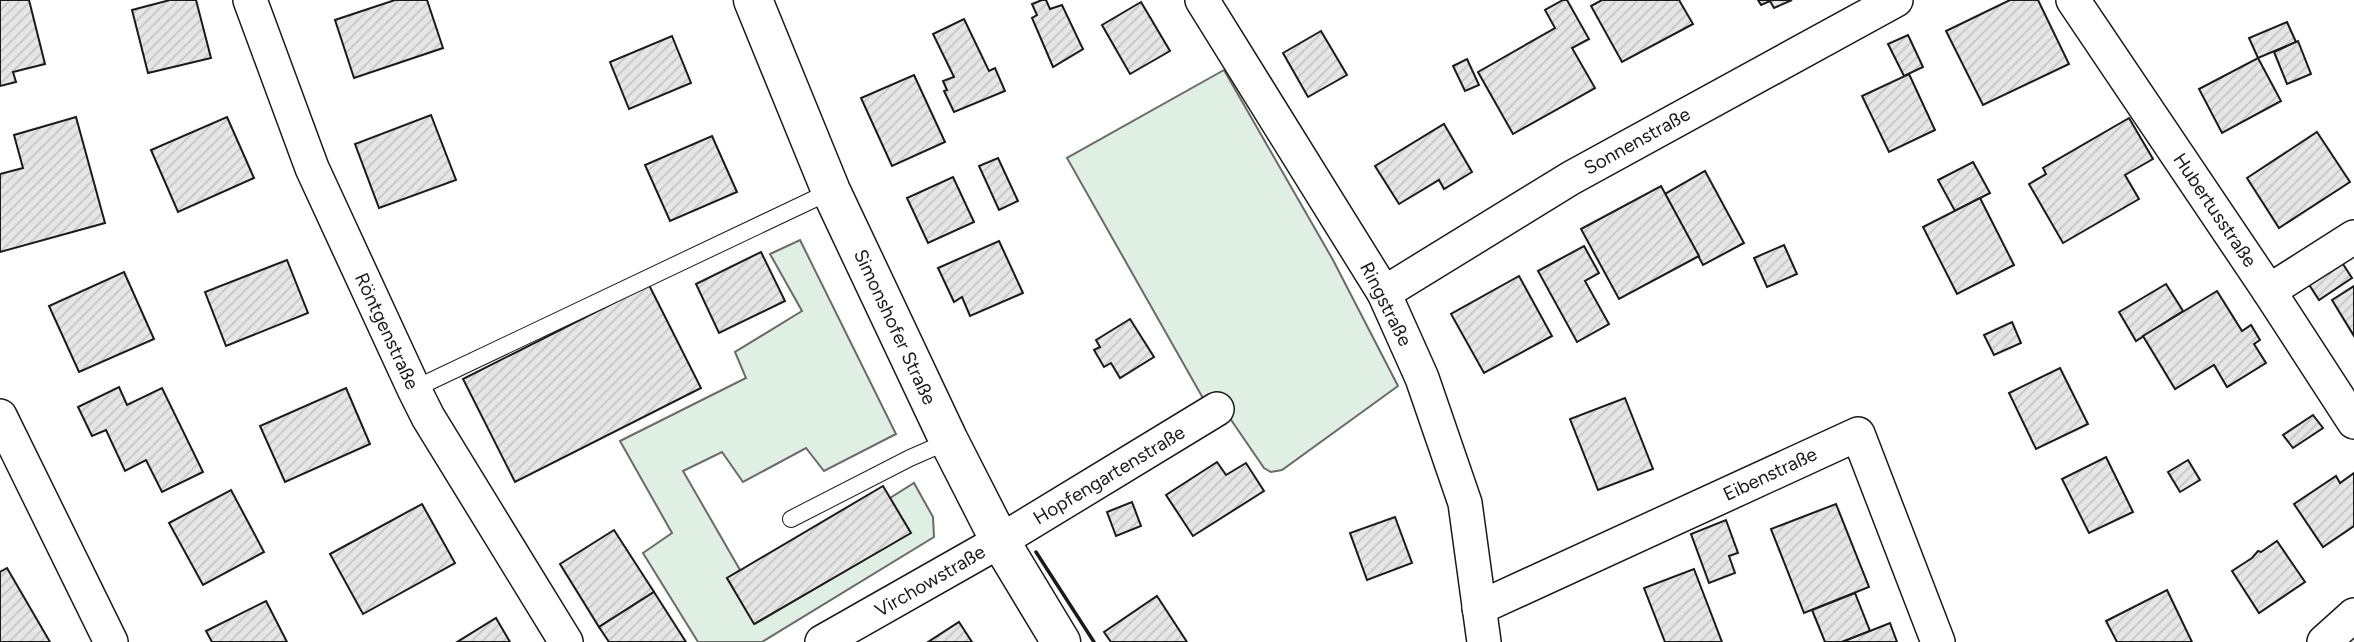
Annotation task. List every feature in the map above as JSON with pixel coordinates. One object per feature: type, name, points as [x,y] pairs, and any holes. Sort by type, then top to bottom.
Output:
[{"type":"street","name":"Röntgenstraße","points":[[250,0],[312,168],[414,389],[428,417],[566,642]]},
{"type":"street","name":"Simonshofer Straße","points":[[753,0],[831,191],[949,441],[1000,541],[1061,642]]},
{"type":"street","name":"Ringstraße","points":[[1202,0],[1384,293],[1422,378],[1465,503],[1484,642]]},
{"type":"street","name":"Sonnenstraße","points":[[1384,293],[1583,171],[1896,0]]},
{"type":"street","name":"Hubertusstraße","points":[[2073,0],[2354,422]]},
{"type":"street","points":[[2269,291],[2354,236]]},
{"type":"street","name":"Hopfengartenstraße","points":[[1000,541],[1217,409]]},
{"type":"street","points":[[0,416],[111,642]]},
{"type":"street","name":"Eibenstraße","points":[[1479,608],[1858,434],[1938,642]]},
{"type":"street","name":"Virchowstraße","points":[[827,641],[1000,541]]},
{"type":"street","points":[[2324,642],[2352,621]]},
{"type":"lane","points":[[414,389],[831,191]]},
{"type":"lane","points":[[791,519],[949,441]]},
{"type":"green space","points":[[1224,70],[1333,260],[1398,386],[1282,470],[1271,472],[1264,468],[1214,395],[1204,400],[1067,158]]},
{"type":"green space","points":[[800,240],[896,434],[824,471],[806,448],[743,482],[722,452],[683,471],[740,570],[727,578],[755,624],[910,533],[890,498],[914,483],[933,517],[934,537],[762,642],[698,642],[643,553],[672,533],[620,441],[746,378],[735,352],[802,311],[770,254]]},
{"type":"building","points":[[0,0],[29,0],[45,64],[13,72],[16,82],[0,86]]},
{"type":"building","points":[[170,0],[196,0],[211,58],[148,73],[132,10]]},
{"type":"building","points":[[395,0],[427,0],[443,48],[354,78],[335,20]]},
{"type":"building","points":[[1046,0],[1050,9],[1062,5],[1083,49],[1053,67],[1032,18],[1037,15],[1032,4]]},
{"type":"building","points":[[1567,0],[1589,39],[1572,48],[1595,88],[1513,134],[1478,72],[1555,28],[1545,10]]},
{"type":"building","points":[[1602,0],[1679,0],[1693,24],[1622,62],[1591,6]]},
{"type":"building","points":[[1758,0],[1792,0],[1774,8],[1770,1],[1761,5]]},
{"type":"building","points":[[2010,0],[2038,0],[2069,64],[1983,105],[1946,31]]},
{"type":"building","points":[[1141,2],[1170,51],[1130,74],[1102,25]]},
{"type":"building","points":[[964,19],[989,71],[995,68],[1005,91],[954,112],[944,91],[947,90],[943,81],[954,77],[933,34]]},
{"type":"building","points":[[2287,22],[2296,42],[2258,58],[2249,38]]},
{"type":"building","points":[[1321,31],[1347,75],[1308,97],[1283,53]]},
{"type":"building","points":[[1908,35],[1923,67],[1904,76],[1888,44]]},
{"type":"building","points":[[672,36],[691,83],[629,109],[610,62]]},
{"type":"building","points":[[2298,41],[2311,74],[2287,84],[2274,52]]},
{"type":"building","points":[[2258,58],[2281,101],[2222,133],[2199,89]]},
{"type":"building","points":[[1467,59],[1479,85],[1465,91],[1453,66]]},
{"type":"building","points":[[1909,74],[1935,130],[1889,152],[1862,96]]},
{"type":"building","points":[[914,75],[945,142],[892,166],[861,98]]},
{"type":"building","points":[[431,115],[456,180],[379,208],[355,144]]},
{"type":"building","points":[[76,117],[105,223],[0,252],[0,174],[23,168],[14,135]]},
{"type":"building","points":[[227,117],[254,178],[178,212],[151,150]]},
{"type":"building","points":[[2129,118],[2153,159],[2125,175],[2139,199],[2063,243],[2029,184],[2046,174],[2043,168]]},
{"type":"building","points":[[1444,124],[1472,172],[1444,189],[1439,180],[1399,204],[1375,166]]},
{"type":"building","points":[[2317,132],[2350,182],[2279,228],[2247,178]]},
{"type":"building","points":[[712,136],[737,192],[670,221],[645,165]]},
{"type":"building","points":[[998,158],[1018,201],[999,210],[979,166]]},
{"type":"building","points":[[1973,162],[1990,193],[1955,211],[1938,180]]},
{"type":"building","points":[[1705,171],[1744,243],[1703,265],[1665,194]]},
{"type":"building","points":[[953,177],[974,222],[928,243],[907,198]]},
{"type":"building","points":[[1661,186],[1699,256],[1619,299],[1581,229]]},
{"type":"building","points":[[1980,198],[2014,265],[1957,294],[1923,227]]},
{"type":"building","points":[[999,241],[1023,293],[970,316],[962,297],[954,302],[938,268]]},
{"type":"building","points":[[1784,245],[1797,274],[1767,287],[1754,258]]},
{"type":"building","points":[[1584,246],[1599,273],[1585,281],[1609,324],[1577,342],[1538,271]]},
{"type":"building","points":[[761,252],[785,301],[719,333],[696,284]]},
{"type":"building","points":[[287,260],[308,313],[226,346],[205,292]]},
{"type":"building","points":[[2341,261],[2352,278],[2319,300],[2308,283]]},
{"type":"building","points":[[124,272],[154,339],[79,372],[49,306]]},
{"type":"building","points":[[1519,276],[1552,336],[1484,373],[1451,314]]},
{"type":"building","points":[[2166,284],[2183,311],[2136,341],[2119,312]]},
{"type":"building","points":[[649,285],[701,388],[515,482],[463,379]]},
{"type":"building","points":[[2354,286],[2354,336],[2332,300]]},
{"type":"building","points":[[2217,291],[2242,331],[2251,325],[2260,340],[2254,344],[2266,363],[2227,387],[2214,365],[2175,389],[2143,336]]},
{"type":"building","points":[[1130,319],[1154,357],[1120,378],[1111,363],[1104,367],[1094,350],[1100,347],[1096,340]]},
{"type":"building","points":[[2012,322],[2021,343],[1994,355],[1984,335]]},
{"type":"building","points":[[2060,368],[2088,424],[2036,449],[2009,393]]},
{"type":"building","points":[[119,387],[127,405],[162,388],[203,472],[162,492],[146,460],[125,471],[106,430],[92,436],[78,407]]},
{"type":"building","points":[[346,388],[370,444],[285,482],[260,426]]},
{"type":"building","points":[[1625,398],[1653,469],[1598,490],[1570,419]]},
{"type":"building","points":[[2313,415],[2323,428],[2293,448],[2283,435]]},
{"type":"building","points":[[2106,457],[2133,512],[2089,533],[2062,479]]},
{"type":"building","points":[[2188,460],[2200,480],[2180,492],[2168,472]]},
{"type":"building","points":[[1217,462],[1226,475],[1246,463],[1264,491],[1193,536],[1166,495]]},
{"type":"building","points":[[2354,473],[2354,526],[2323,547],[2294,504],[2336,476],[2340,483]]},
{"type":"building","points":[[883,486],[911,533],[754,624],[727,578]]},
{"type":"building","points":[[231,490],[264,552],[203,585],[169,523]]},
{"type":"building","points":[[1132,502],[1141,526],[1116,536],[1107,512]]},
{"type":"building","points":[[422,504],[455,563],[363,614],[330,554]]},
{"type":"building","points":[[1836,504],[1869,587],[1804,613],[1771,529]]},
{"type":"building","points":[[1395,517],[1412,563],[1367,580],[1350,533]]},
{"type":"building","points":[[1726,520],[1738,553],[1729,556],[1735,573],[1709,583],[1691,534]]},
{"type":"building","points":[[614,530],[654,592],[599,627],[560,564]]},
{"type":"building","points":[[2277,541],[2305,582],[2259,613],[2232,571],[2258,551],[2261,552]]},
{"type":"building","points":[[7,568],[50,642],[0,642],[0,572]]},
{"type":"building","points":[[1694,569],[1722,642],[1665,642],[1644,588]]},
{"type":"building","points":[[2167,590],[2192,642],[2117,642],[2106,621]]},
{"type":"building","points":[[654,592],[686,642],[609,642],[599,627]]},
{"type":"building","points":[[1855,593],[1870,631],[1842,642],[1825,642],[1812,610]]},
{"type":"building","points":[[1157,596],[1187,642],[1111,642],[1104,632]]},
{"type":"building","points":[[266,601],[287,642],[212,642],[206,631]]},
{"type":"building","points":[[496,618],[510,642],[457,642]]},
{"type":"building","points":[[959,622],[972,642],[928,642]]},
{"type":"building","points":[[1890,623],[1897,642],[1842,642],[1870,631]]},
{"type":"wall","points":[[1036,552],[1094,642]]}]
